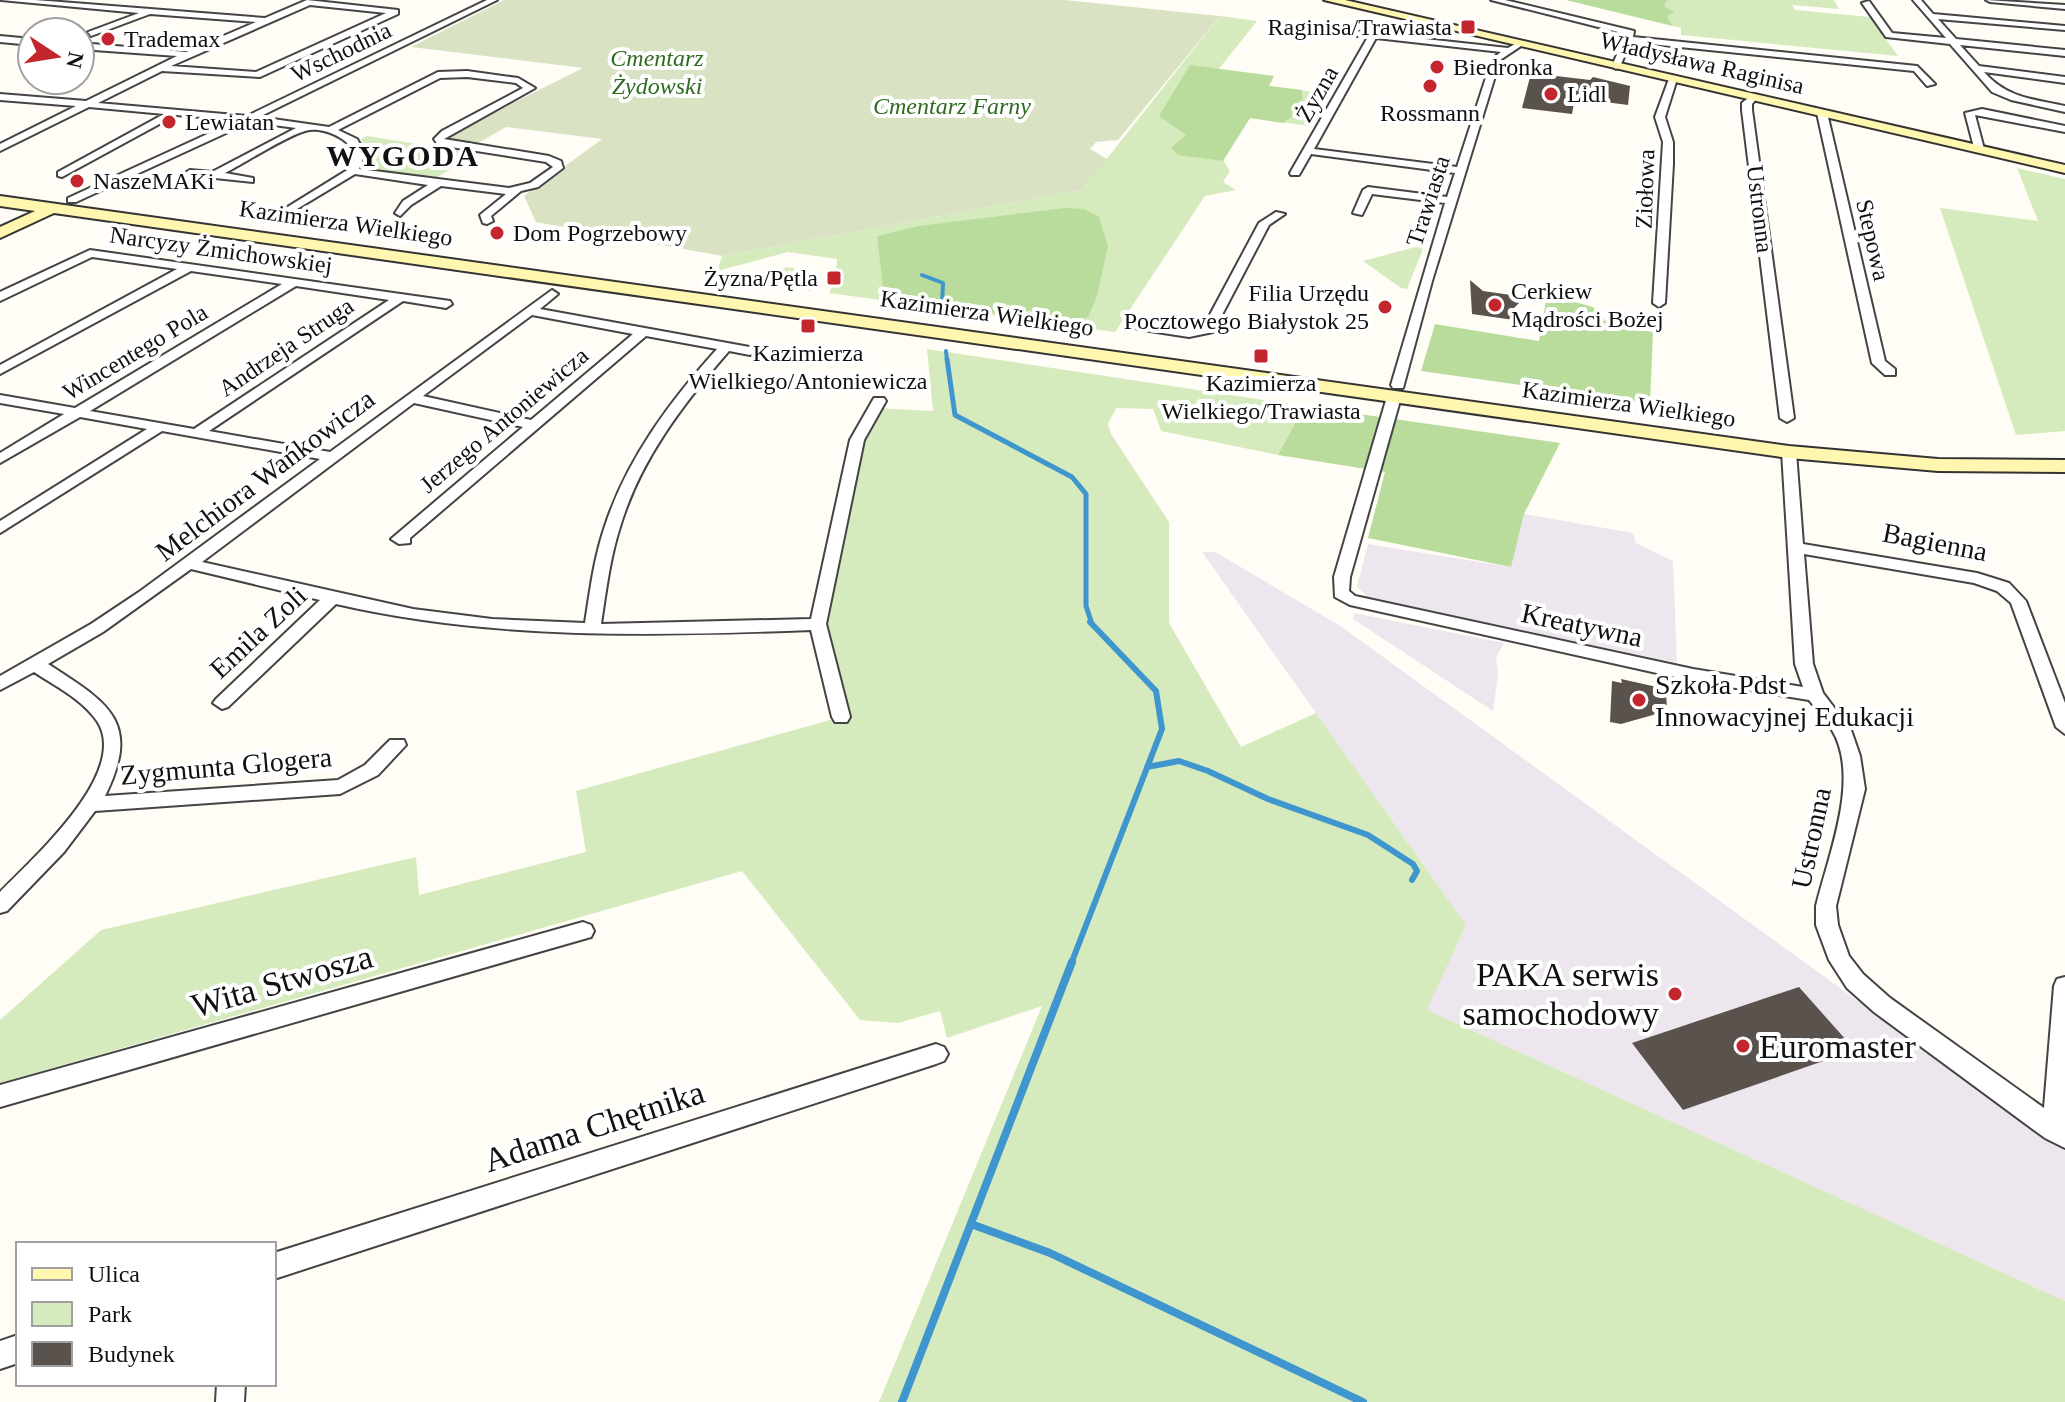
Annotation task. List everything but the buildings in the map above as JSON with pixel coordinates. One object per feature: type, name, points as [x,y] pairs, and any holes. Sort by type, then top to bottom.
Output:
[{"type":"main road","name":"Władysława Raginisa","points":[[1330,0],[1513,47],[1616,66],[2065,169]]},
{"type":"main road","name":"Kazimierza Wielkiego","points":[[0,191],[177,225],[1212,365],[1789,452],[1938,465],[2065,466]]},
{"type":"main road","name":"Kazimierza Wielkiego","points":[[0,201],[63,202],[194,216],[799,307]]},
{"type":"main road","points":[[0,233],[63,202]]},
{"type":"main road","points":[[177,225],[194,216]]},
{"type":"main road","name":"Kazimierza Wielkiego","points":[[1396,391],[1789,439],[1926,452],[2065,452]]},
{"type":"street","points":[[5,0],[264,21]]},
{"type":"street","name":"Wschodnia","points":[[63,202],[249,119],[493,0]]},
{"type":"street","points":[[1495,0],[1631,33],[1616,66]]},
{"type":"street","points":[[1917,0],[1995,90],[2065,109]]},
{"type":"street","points":[[1990,0],[2065,7]]},
{"type":"street","points":[[0,148],[159,68],[188,54],[311,1],[395,12],[257,75],[159,68]]},
{"type":"street","points":[[1866,3],[1884,32],[1903,38],[2065,53]]},
{"type":"street","points":[[96,32],[149,11]]},
{"type":"street","points":[[1931,16],[2065,28]]},
{"type":"street","points":[[1281,25],[1513,47]]},
{"type":"street","name":"Żyzna","points":[[1295,173],[1373,35]]},
{"type":"street","points":[[1628,39],[1917,69],[1930,84]]},
{"type":"street","points":[[96,47],[188,54]]},
{"type":"street","name":"Trawiasta","points":[[1341,593],[1342,577],[1496,59],[1513,47]]},
{"type":"street","points":[[1974,68],[2065,80]]},
{"type":"street","points":[[330,130],[438,75],[467,74],[524,82],[530,88],[524,93],[445,133],[439,139],[448,147],[549,159],[557,163],[558,168],[542,180],[516,191],[485,215],[487,221]]},
{"type":"street","name":"Ziołowa","points":[[1659,303],[1668,153],[1660,117],[1673,79]]},
{"type":"street","name":"Ustronna","points":[[1753,97],[1747,103],[1747,110],[1787,418]]},
{"type":"street","points":[[2,98],[307,126],[330,130],[357,145],[360,153],[353,171],[277,218]]},
{"type":"street","points":[[1979,149],[1970,113],[1975,111],[2065,129]]},
{"type":"street","points":[[62,174],[174,112]]},
{"type":"street","name":"Stepowa","points":[[1822,113],[1879,363],[1890,372]]},
{"type":"street","points":[[214,175],[307,126]]},
{"type":"street","points":[[1307,151],[1462,171]]},
{"type":"street","points":[[353,171],[516,191]]},
{"type":"street","points":[[190,173],[249,180]]},
{"type":"street","points":[[400,213],[407,203],[438,183]]},
{"type":"street","points":[[1358,213],[1368,190],[1452,201]]},
{"type":"street","points":[[1141,326],[1189,333],[1209,329],[1265,223],[1280,214]]},
{"type":"street","name":"Narcyzy Żmichowskiej","points":[[0,297],[90,253],[446,304]]},
{"type":"street","points":[[0,370],[189,267]]},
{"type":"street","name":"Wincentego Pola","points":[[0,459],[294,282]]},
{"type":"street","name":"Melchiora Wańkowicza","points":[[0,684],[97,628],[189,564],[552,294]]},
{"type":"street","name":"Andrzeja Struga","points":[[197,433],[400,298]]},
{"type":"street","name":"Jerzego Antoniewicza","points":[[530,311],[726,347]]},
{"type":"street","name":"Jerzego Antoniewicza","points":[[404,540],[399,539],[643,332]]},
{"type":"street","points":[[592,630],[604,554],[628,486],[676,406],[726,347],[750,351]]},
{"type":"street","points":[[412,398],[533,425]]},
{"type":"street","points":[[0,399],[333,457]]},
{"type":"street","points":[[841,717],[818,624],[857,440],[879,401]]},
{"type":"street","points":[[0,528],[159,427]]},
{"type":"street","name":"Ustronna","points":[[1789,452],[1804,664],[1815,695],[1842,730],[1851,756],[1855,789],[1826,906],[1827,925],[1840,960],[1855,981],[1882,1005],[2060,1134]]},
{"type":"street","name":"Bagienna","points":[[1798,548],[1977,578],[2003,587],[2018,601],[2065,727]]},
{"type":"street","points":[[189,564],[331,599],[447,619],[592,630],[818,624]]},
{"type":"street","name":"Kreatywna","points":[[1341,593],[1361,605],[1693,675],[1815,695]]},
{"type":"street","name":"Emila Zoli","points":[[222,703],[331,599]]},
{"type":"street","points":[[0,905],[92,804],[110,766],[110,726],[96,707],[36,665]]},
{"type":"street","name":"Zygmunta Glogera","points":[[92,804],[340,787],[363,778],[380,765],[397,745]]},
{"type":"street","name":"Wita Stwosza","points":[[0,1096],[583,931]]},
{"type":"street","points":[[2060,1134],[2065,986]]},
{"type":"street","name":"Adama Chętnika","points":[[276,1265],[936,1054]]},
{"type":"shaded area","points":[[1524,514],[1633,533],[1636,543],[1673,561],[1677,663],[1368,598],[1357,586],[1368,544],[1510,567]]},
{"type":"shaded area","points":[[1202,552],[1215,552],[1339,625],[2065,1151],[2065,1301],[1426,1010],[1466,925]]},
{"type":"shaded area","points":[[1354,613],[1504,643],[1496,657],[1498,674],[1493,711],[1353,619]]},
{"type":"green space","name":"Cmentarz Farny","points":[[504,0],[1065,0],[1220,16],[1118,140],[1096,142],[1090,149],[1107,159],[1082,190],[722,256],[536,222],[524,196],[602,139],[506,127],[473,146],[451,140],[449,137],[453,133],[583,68],[411,47]]},
{"type":"green space","points":[[1566,0],[1667,0],[1664,6],[1674,12],[1667,17],[1673,26]]},
{"type":"green space","points":[[1567,0],[1834,0],[1839,9],[1792,5],[1795,10],[1870,17],[1898,56],[1681,35],[1681,28]]},
{"type":"green space","points":[[1220,16],[1257,21],[1218,70],[1274,76],[1269,86],[1330,94],[1310,126],[1250,118],[1223,160],[1230,171],[1223,182],[1236,190],[1205,196],[1115,332],[829,293],[835,281],[837,259],[788,252],[717,271],[722,256],[1082,190]]},
{"type":"green space","points":[[1190,65],[1274,76],[1269,86],[1302,90],[1303,109],[1283,123],[1250,118],[1223,161],[1178,155],[1171,148],[1186,135],[1159,116]]},
{"type":"green space","points":[[367,136],[474,153],[435,179],[370,170],[364,167],[368,153],[361,139]]},
{"type":"green space","points":[[2017,168],[2065,179],[2065,431],[2016,435],[1940,208],[2038,221]]},
{"type":"green space","points":[[1064,208],[1084,209],[1099,217],[1108,246],[1096,299],[1088,317],[1080,321],[1061,323],[893,299],[884,295],[877,236],[919,226]]},
{"type":"green space","points":[[1419,246],[1423,249],[1407,289],[1363,261]]},
{"type":"green space","points":[[788,267],[807,272],[807,284],[811,291],[730,279]]},
{"type":"green space","points":[[1560,298],[1593,307],[1610,326],[1653,332],[1650,403],[1421,371],[1435,324],[1539,341],[1546,301]]},
{"type":"green space","points":[[927,349],[1304,406],[1278,455],[1161,431],[1153,409],[1116,408],[1108,424],[1111,434],[1169,522],[1169,623],[1241,747],[1316,713],[1466,925],[1427,1010],[2065,1301],[2065,1402],[879,1402],[1042,1006],[947,1038],[940,1011],[898,1023],[860,1020],[742,871],[0,1083],[0,1020],[101,930],[416,857],[419,895],[586,852],[576,791],[841,717],[818,624],[857,440],[875,408],[933,411]]},
{"type":"green space","points":[[1304,406],[1560,443],[1524,514],[1511,567],[1368,538],[1385,472],[1278,455]]},
{"type":"waterway","points":[[922,275],[943,283],[942,305]]},
{"type":"waterway","points":[[946,351],[947,361]]},
{"type":"waterway","points":[[947,359],[955,415],[1072,477],[1086,494],[1086,606],[1092,624]]},
{"type":"waterway","points":[[1090,622],[1156,691],[1162,729],[1147,767]]},
{"type":"waterway","points":[[1147,767],[1179,761],[1268,799],[1368,835],[1413,864],[1417,871],[1412,880]]},
{"type":"waterway","points":[[1071,964],[1147,767]]},
{"type":"waterway","points":[[902,1402],[1072,962]]},
{"type":"waterway","points":[[971,1224],[1050,1253],[1363,1402]]},
{"type":"place","name":"Raginisa/Trawiasta","points":[[1468,27]]},
{"type":"place","name":"Trademax","points":[[108,39]]},
{"type":"place","name":"Biedronka","points":[[1437,67]]},
{"type":"place","name":"Rossmann","points":[[1430,86]]},
{"type":"place","name":"Lidl","points":[[1551,94]]},
{"type":"place","name":"Lewiatan","points":[[169,122]]},
{"type":"place","name":"NaszeMAKi","points":[[77,181]]},
{"type":"place","name":"Dom Pogrzebowy","points":[[497,233]]},
{"type":"place","name":"Żyzna/Pętla","points":[[834,278]]},
{"type":"place","name":"Cerkiew Mądrości Bożej","points":[[1495,305]]},
{"type":"place","name":"Filia Urzędu Pocztowego Białystok 25","points":[[1385,307]]},
{"type":"place","name":"Kazimierza Wielkiego/Antoniewicza","points":[[808,326]]},
{"type":"place","name":"Kazimierza Wielkiego/Trawiasta","points":[[1261,356]]},
{"type":"place","name":"Szkoła Pdst Innowacyjnej Edukacji","points":[[1639,700]]},
{"type":"place","name":"PAKA serwis samochodowy","points":[[1675,994]]},
{"type":"place","name":"Euromaster","points":[[1743,1046]]},
{"type":"district","name":"WYGODA","points":[[403,155]]},
{"type":"park label","name":"Cmentarz Żydowski","points":[[657,72]]}]
